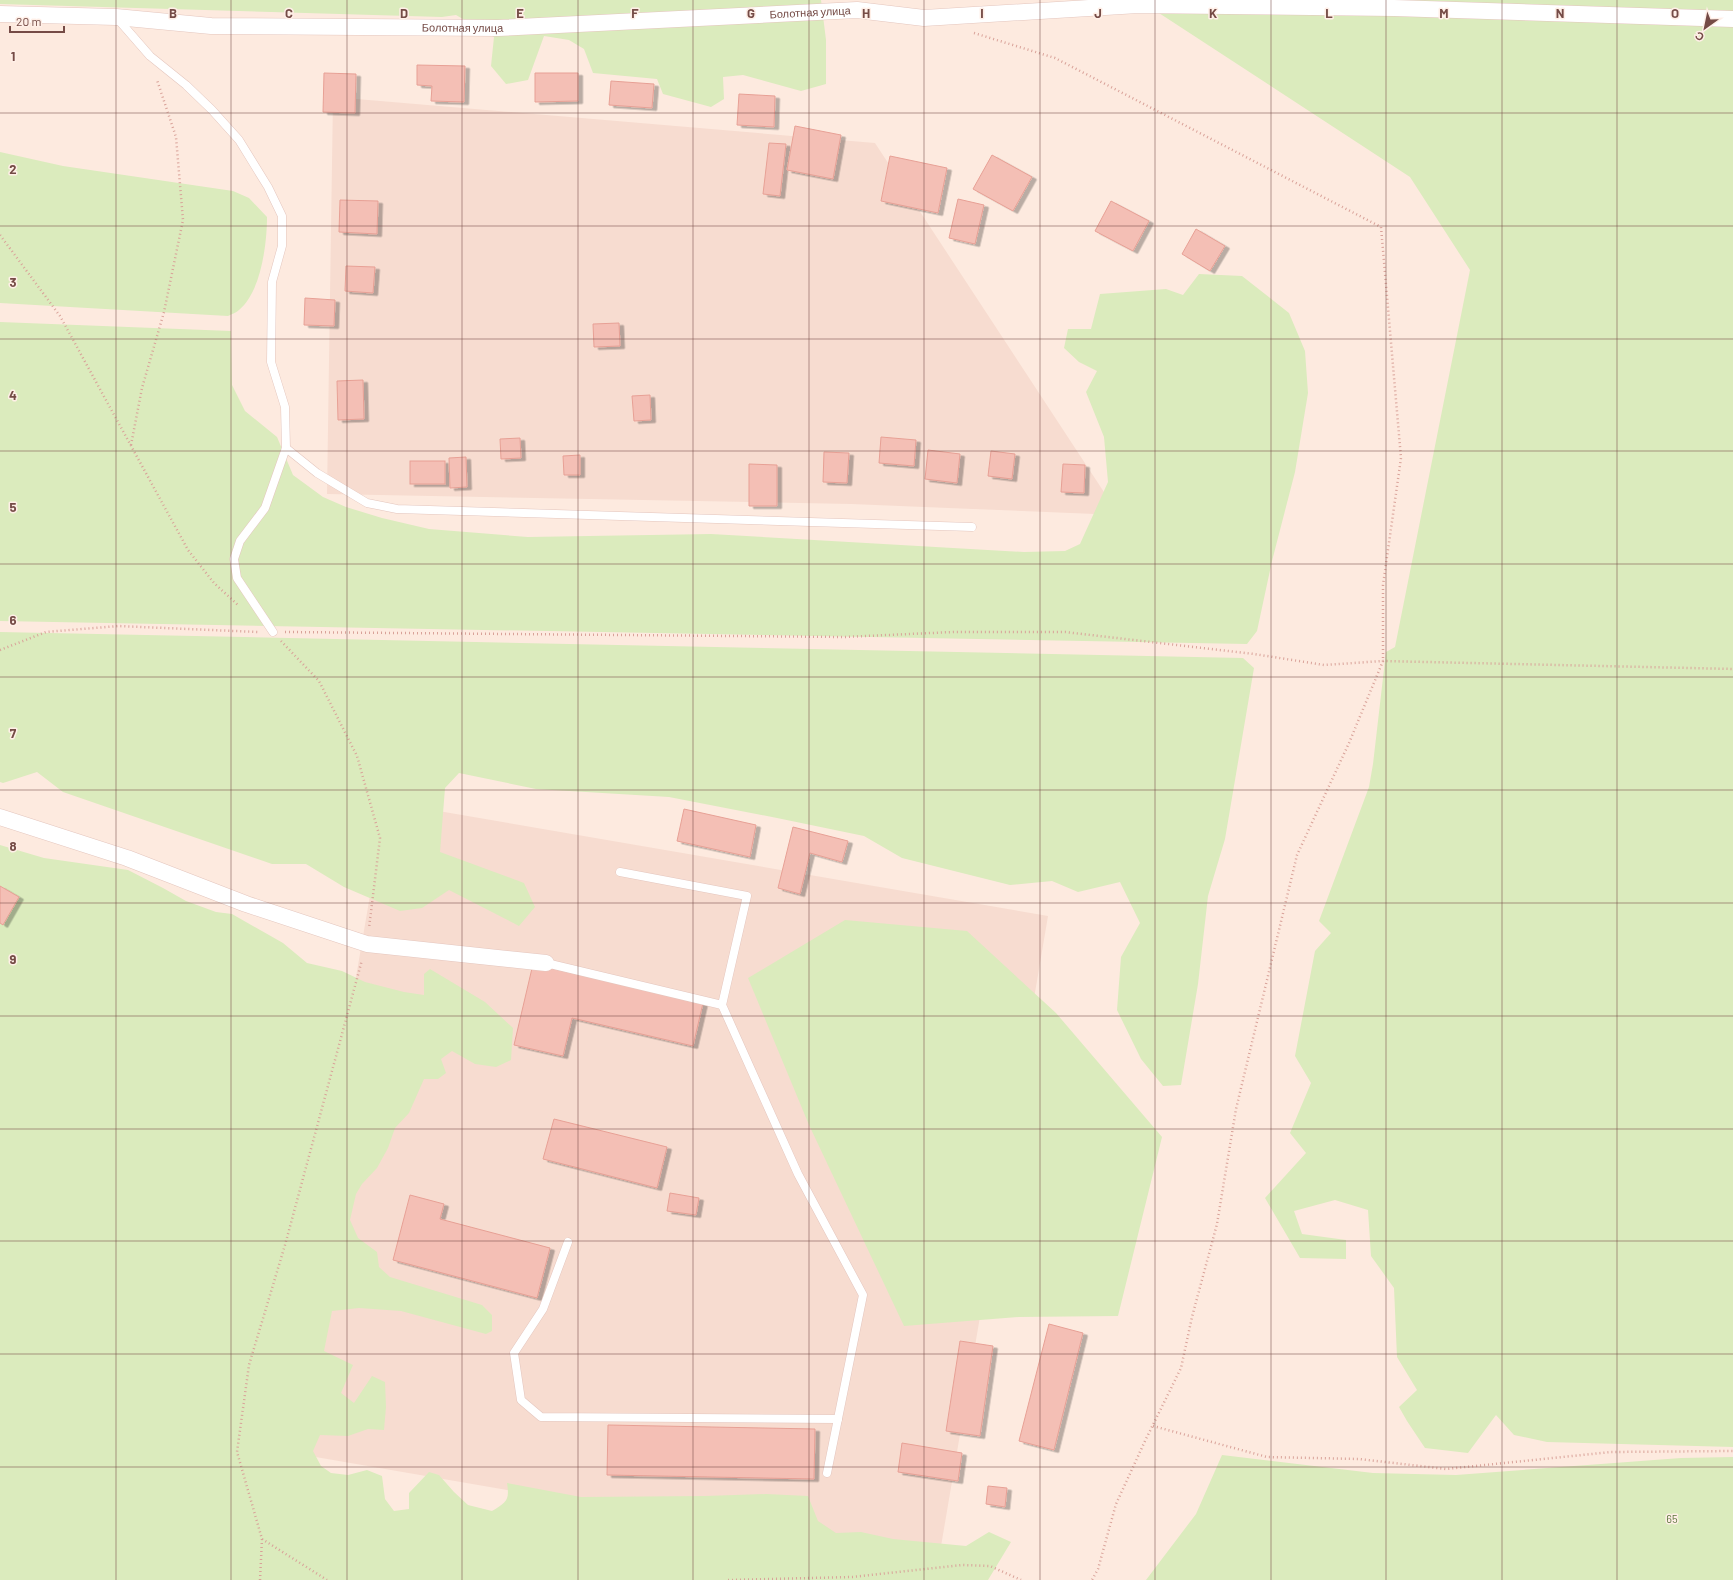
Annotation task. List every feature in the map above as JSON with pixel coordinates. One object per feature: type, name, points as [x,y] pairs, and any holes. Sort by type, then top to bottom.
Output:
[{"type":"street","name":"Болотная улица","points":[[0,14],[116,17],[211,26],[490,28],[857,10],[924,18],[1138,4],[1394,8],[1733,19]]},
{"type":"street","points":[[0,816],[127,858],[246,904],[367,944],[546,963]]},
{"type":"lane","points":[[116,17],[150,56],[186,85],[212,110],[239,140],[268,188],[282,216],[282,246],[272,282],[271,362],[285,407],[286,448],[265,508],[240,541],[234,559],[237,578],[273,632]]},
{"type":"lane","points":[[286,448],[317,473],[367,503],[397,509],[972,527]]},
{"type":"lane","points":[[620,872],[747,896],[722,1005],[798,1174],[863,1295],[827,1473]]},
{"type":"lane","points":[[546,963],[722,1005]]},
{"type":"lane","points":[[568,1242],[543,1309],[514,1353],[521,1400],[541,1417],[838,1419]]},
{"type":"path","points":[[968,31],[1055,58],[1381,227],[1401,458],[1383,585],[1383,660],[1349,743],[1297,855],[1236,1109],[1217,1224],[1192,1317],[1181,1368],[1116,1504],[1098,1569],[1092,1580]]},
{"type":"path","points":[[131,447],[142,388],[164,312],[183,220],[176,137],[150,56]]},
{"type":"path","points":[[0,235],[60,316],[188,550],[214,583],[240,607]]},
{"type":"path","points":[[0,650],[46,632],[118,626],[273,632],[844,637],[953,632],[1065,632],[1254,654],[1324,665],[1383,660],[1733,669]]},
{"type":"path","points":[[260,1580],[262,1539],[237,1452],[249,1365],[285,1245],[367,944],[380,838],[357,756],[319,681],[273,632]]},
{"type":"path","points":[[1153,1426],[1267,1457],[1359,1459],[1446,1469],[1612,1452],[1733,1451]]},
{"type":"path","points":[[262,1539],[326,1580]]},
{"type":"path","points":[[728,1580],[852,1577],[962,1565],[990,1566],[1021,1580]]},
{"type":"shaded area","points":[[333,97],[875,143],[1119,515],[851,504],[327,494]]},
{"type":"shaded area","points":[[386,802],[1048,916],[938,1564],[275,1450]]},
{"type":"green space","points":[[0,0],[821,0],[826,40],[826,84],[801,91],[743,75],[723,77],[724,99],[711,107],[663,94],[657,79],[593,73],[584,49],[569,40],[544,36],[528,80],[506,84],[491,66],[494,37],[456,15],[442,17],[0,4]]},
{"type":"green space","points":[[1139,0],[1733,0],[1733,1447],[1547,1442],[1514,1435],[1496,1415],[1468,1453],[1425,1448],[1399,1407],[1417,1390],[1397,1357],[1394,1288],[1371,1256],[1368,1210],[1335,1200],[1294,1211],[1302,1234],[1346,1240],[1346,1259],[1300,1258],[1265,1198],[1306,1153],[1290,1133],[1311,1083],[1295,1056],[1315,951],[1331,933],[1319,921],[1369,787],[1386,652],[1395,647],[1470,270],[1410,177]]},
{"type":"green space","points":[[0,152],[63,166],[233,191],[249,198],[267,217],[264,254],[258,280],[253,292],[247,302],[239,310],[228,316],[0,303]]},
{"type":"green space","points":[[1199,274],[1242,276],[1289,313],[1305,351],[1308,393],[1295,472],[1272,561],[1257,631],[1247,644],[0,621],[0,322],[231,331],[232,385],[245,411],[277,437],[293,475],[323,497],[346,507],[382,518],[429,529],[528,537],[711,534],[1024,552],[1065,551],[1080,544],[1108,482],[1104,437],[1086,392],[1097,371],[1079,362],[1064,348],[1068,329],[1091,329],[1100,294],[1166,289],[1183,295]]},
{"type":"green space","points":[[0,632],[1243,658],[1254,668],[1225,839],[1208,896],[1198,984],[1181,1085],[1163,1086],[1141,1059],[1117,1010],[1121,957],[1140,923],[1120,882],[1078,892],[1052,881],[1010,885],[902,858],[864,836],[777,818],[669,797],[536,789],[459,773],[445,788],[440,852],[524,883],[535,907],[519,926],[449,890],[422,908],[400,911],[344,887],[306,864],[272,864],[63,792],[37,772],[3,783],[0,782]]},
{"type":"green space","points":[[0,845],[44,858],[128,870],[186,901],[216,912],[232,914],[283,943],[307,963],[342,971],[365,982],[404,992],[424,995],[424,974],[430,969],[485,1002],[513,1028],[511,1060],[496,1067],[475,1064],[452,1051],[441,1059],[446,1073],[438,1079],[424,1079],[409,1113],[395,1128],[388,1148],[377,1168],[362,1184],[356,1194],[350,1220],[358,1238],[377,1252],[379,1267],[390,1277],[482,1305],[492,1315],[492,1331],[486,1334],[401,1311],[359,1308],[332,1311],[324,1351],[353,1365],[341,1393],[354,1403],[372,1376],[385,1382],[386,1407],[384,1430],[368,1429],[348,1436],[320,1435],[313,1451],[321,1466],[331,1473],[348,1475],[367,1470],[382,1476],[385,1499],[394,1511],[409,1509],[409,1493],[429,1472],[439,1475],[468,1505],[492,1511],[506,1500],[508,1494],[507,1483],[581,1497],[766,1494],[808,1496],[818,1521],[836,1533],[861,1532],[893,1539],[966,1546],[989,1532],[1011,1542],[988,1580],[0,1580]]},
{"type":"green space","points":[[845,920],[967,931],[1056,1013],[1162,1137],[1118,1316],[1019,1317],[904,1326],[809,1125],[748,978]]},
{"type":"green space","name":"65","points":[[1222,1455],[1373,1473],[1456,1475],[1681,1458],[1733,1457],[1733,1580],[1146,1580],[1196,1514]]},
{"type":"building","points":[[417,65],[465,66],[464,102],[431,101],[432,86],[417,85]]},
{"type":"building","points":[[324,73],[356,74],[355,113],[323,112]]},
{"type":"building","points":[[535,73],[578,73],[578,101],[535,102]]},
{"type":"building","points":[[611,81],[654,84],[652,108],[609,105]]},
{"type":"building","points":[[739,94],[775,96],[774,127],[737,125]]},
{"type":"building","points":[[795,126],[841,135],[833,179],[787,170]]},
{"type":"building","points":[[769,143],[786,144],[780,196],[763,194]]},
{"type":"building","points":[[992,155],[1032,177],[1013,211],[973,189]]},
{"type":"building","points":[[890,156],[947,168],[938,213],[881,201]]},
{"type":"building","points":[[958,199],[984,205],[975,244],[949,238]]},
{"type":"building","points":[[340,200],[378,201],[377,234],[339,232]]},
{"type":"building","points":[[1111,201],[1149,221],[1133,251],[1095,231]]},
{"type":"building","points":[[1196,229],[1225,246],[1210,271],[1182,254]]},
{"type":"building","points":[[346,266],[375,267],[373,293],[345,291]]},
{"type":"building","points":[[305,298],[335,300],[334,326],[304,325]]},
{"type":"building","points":[[619,323],[620,346],[594,347],[593,324]]},
{"type":"building","points":[[363,380],[364,419],[338,420],[337,381]]},
{"type":"building","points":[[650,395],[651,420],[634,421],[632,396]]},
{"type":"building","points":[[881,437],[916,440],[914,466],[879,463]]},
{"type":"building","points":[[520,438],[521,458],[501,459],[500,439]]},
{"type":"building","points":[[928,450],[960,454],[957,483],[925,479]]},
{"type":"building","points":[[991,451],[1015,454],[1012,479],[988,476]]},
{"type":"building","points":[[824,452],[849,453],[847,483],[823,482]]},
{"type":"building","points":[[580,455],[580,475],[564,475],[563,456]]},
{"type":"building","points":[[466,457],[467,487],[450,488],[449,458]]},
{"type":"building","points":[[410,461],[445,461],[445,484],[410,484]]},
{"type":"building","points":[[749,464],[777,465],[777,506],[749,506]]},
{"type":"building","points":[[1063,464],[1085,465],[1084,493],[1061,492]]},
{"type":"building","points":[[684,809],[756,825],[750,857],[677,841]]},
{"type":"building","points":[[793,827],[848,841],[842,862],[810,853],[800,894],[778,888]]},
{"type":"building","points":[[0,886],[19,897],[3,925],[0,923]]},
{"type":"building","points":[[533,964],[703,1003],[693,1046],[572,1018],[563,1056],[514,1045]]},
{"type":"building","points":[[554,1119],[667,1147],[657,1188],[543,1159]]},
{"type":"building","points":[[670,1193],[699,1198],[696,1215],[667,1211]]},
{"type":"building","points":[[410,1195],[444,1204],[440,1219],[550,1248],[537,1298],[393,1260]]},
{"type":"building","points":[[1049,1324],[1083,1333],[1054,1450],[1019,1441]]},
{"type":"building","points":[[960,1341],[993,1346],[980,1436],[946,1431]]},
{"type":"building","points":[[608,1425],[815,1429],[814,1479],[607,1475]]},
{"type":"building","points":[[902,1443],[962,1453],[958,1481],[898,1472]]},
{"type":"building","points":[[988,1486],[1007,1488],[1005,1507],[986,1504]]}]
